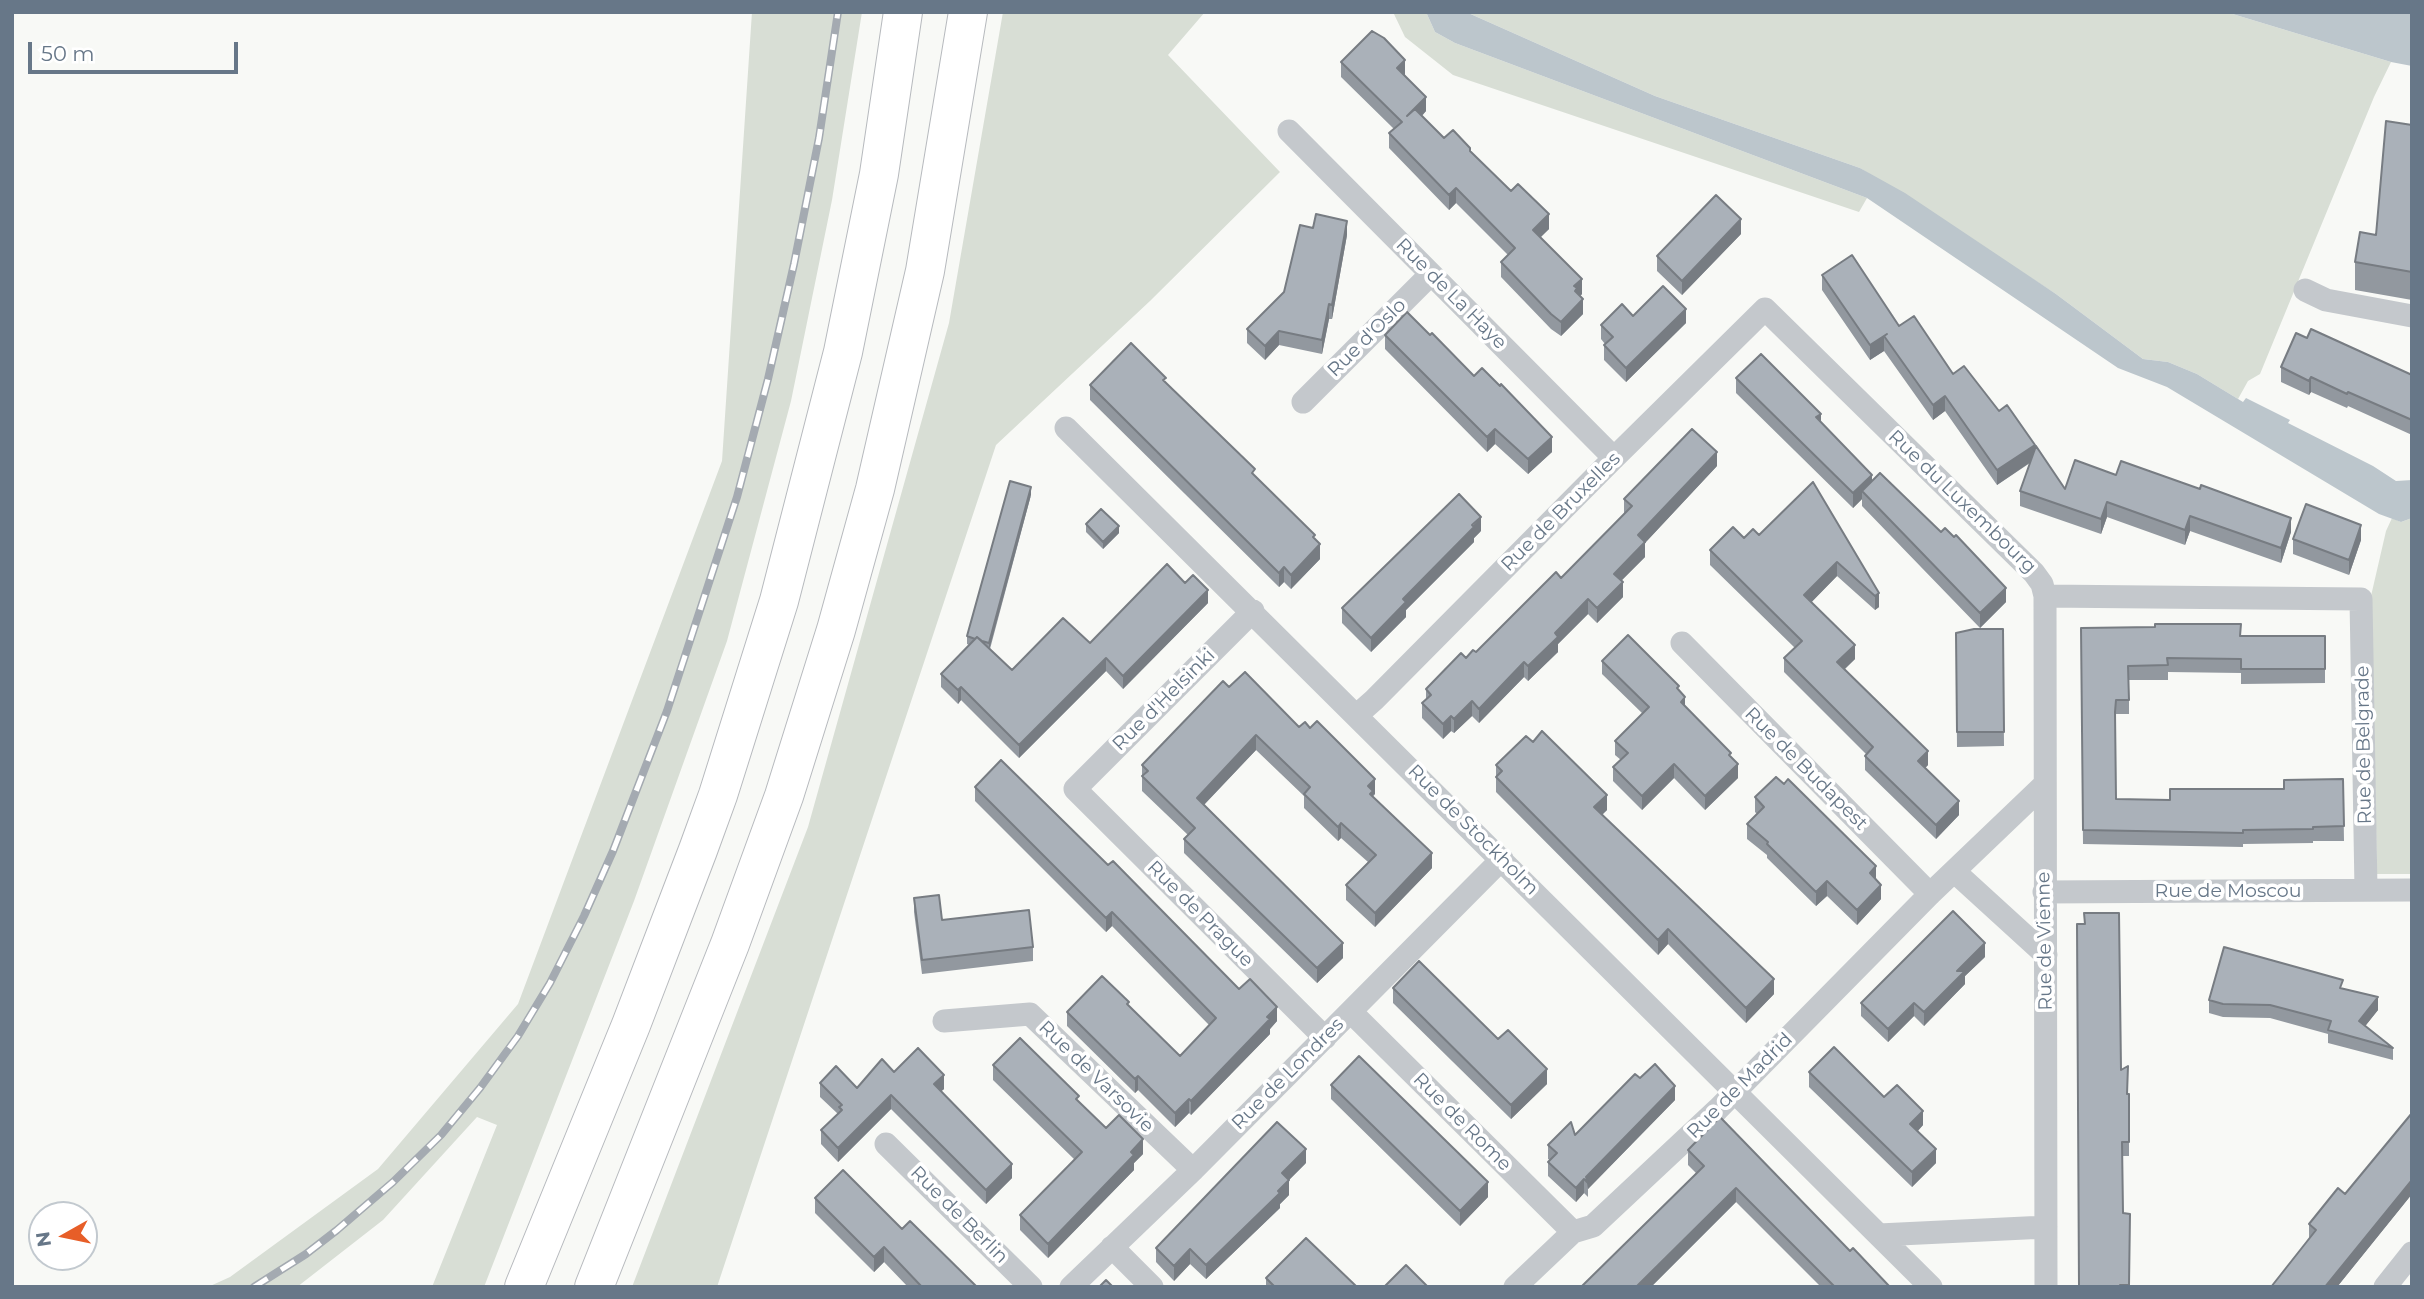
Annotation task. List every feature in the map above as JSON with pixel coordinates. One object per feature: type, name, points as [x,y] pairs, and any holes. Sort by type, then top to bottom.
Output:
[{"type":"highway","points":[[524,1287],[631,1025],[698,850],[779,601],[827,420],[853,305],[878,174],[903,12]]},
{"type":"highway","points":[[594,1287],[730,944],[788,784],[836,630],[875,489],[920,295],[968,12]]},
{"type":"street","name":"Rue de La Haye","points":[[1289,131],[1614,458]]},
{"type":"street","name":"Rue d'Oslo","points":[[1303,402],[1431,274]]},
{"type":"street","points":[[2305,290],[2326,300],[2412,316]]},
{"type":"street","name":"Rue de Bruxelles","points":[[1357,715],[1765,309]]},
{"type":"street","name":"Rue du Luxembourg","points":[[1765,309],[2034,573],[2042,584],[2045,596],[2361,599]]},
{"type":"street","name":"Rue de Stockholm","points":[[1066,428],[1931,1287]]},
{"type":"street","name":"Rue de Vienne","points":[[2045,596],[2046,1287]]},
{"type":"street","name":"Rue de Belgrade","points":[[2361,599],[2367,890]]},
{"type":"street","name":"Rue d'Helsinki","points":[[1075,789],[1253,611]]},
{"type":"street","name":"Rue de Budapest","points":[[1682,643],[1930,894]]},
{"type":"street","name":"Rue de Madrid","points":[[1515,1287],[1573,1232],[1593,1226],[1735,1092],[1930,894],[2044,785]]},
{"type":"street","name":"Rue de Prague","points":[[1075,789],[1325,1038]]},
{"type":"street","name":"Rue de Londres","points":[[1071,1287],[1194,1170],[1502,859]]},
{"type":"street","points":[[1955,872],[2046,955]]},
{"type":"street","name":"Rue de Moscou","points":[[2045,892],[2412,890]]},
{"type":"street","name":"Rue de Rome","points":[[1350,1012],[1573,1232]]},
{"type":"street","name":"Rue de Varsovie","points":[[944,1021],[1030,1014],[1194,1170]]},
{"type":"street","name":"Rue de Berlin","points":[[886,1143],[1031,1287]]},
{"type":"street","points":[[1879,1235],[2046,1227]]},
{"type":"street","points":[[1112,1247],[1152,1287]]},
{"type":"street","points":[[2385,1287],[2412,1253]]},
{"type":"shaded area","points":[[752,12],[862,12],[832,200],[791,401],[727,641],[634,901],[484,1287],[432,1287],[497,1125],[477,1117],[383,1220],[297,1287],[208,1287],[230,1277],[378,1169],[518,1004],[722,461]]},
{"type":"shaded area","points":[[1003,12],[1205,12],[1168,55],[1280,172],[1150,301],[996,445],[717,1287],[632,1287],[808,827],[949,323]]},
{"type":"shaded area","points":[[1393,12],[1426,12],[1435,32],[1455,43],[1867,198],[1859,212],[1453,75],[1405,37]]},
{"type":"shaded area","points":[[1426,12],[1466,12],[1655,96],[1860,168],[1905,193],[2056,294],[2143,359],[2168,362],[2197,374],[2243,402],[2246,398],[2290,420],[2288,423],[2373,466],[2396,481],[2412,480],[2412,518],[2401,522],[2379,514],[2167,387],[2118,368],[1867,198],[1455,43],[1435,32]]},
{"type":"shaded area","points":[[1466,12],[2226,12],[2391,62],[2374,97],[2260,374],[2248,381],[2238,399],[2197,374],[2168,362],[2143,359],[2056,294],[1860,168],[1655,96]]},
{"type":"shaded area","points":[[2226,12],[2412,12],[2412,66],[2391,62]]},
{"type":"shaded area","points":[[2392,518],[2401,522],[2412,518],[2412,874],[2377,874],[2371,596],[2386,531]]},
{"type":"building","points":[[1372,31],[1384,38],[1405,60],[1397,68],[1426,97],[1407,116],[1415,109],[1444,138],[1453,130],[1470,151],[1511,191],[1518,184],[1549,214],[1533,230],[1582,279],[1574,286],[1583,299],[1561,322],[1501,262],[1515,248],[1456,188],[1449,195],[1389,133],[1402,122],[1341,62]]},
{"type":"building","points":[[2386,121],[2412,125],[2412,272],[2355,262],[2360,232],[2376,235]]},
{"type":"building","points":[[1716,195],[1741,219],[1682,281],[1657,256]]},
{"type":"building","points":[[1316,214],[1347,221],[1332,305],[1329,304],[1322,340],[1279,331],[1265,346],[1247,329],[1284,292],[1300,225],[1313,228]]},
{"type":"building","points":[[1852,255],[1899,326],[1914,316],[1953,374],[1964,366],[1999,411],[2007,405],[2035,445],[1997,470],[1945,396],[1933,405],[1884,336],[1887,334],[1870,345],[1822,275]]},
{"type":"building","points":[[1663,286],[1686,309],[1626,368],[1604,345],[1613,337],[1601,325],[1622,304],[1633,316]]},
{"type":"building","points":[[1407,312],[1474,376],[1482,368],[1500,386],[1501,384],[1552,437],[1528,459],[1495,429],[1487,437],[1385,335]]},
{"type":"building","points":[[2311,329],[2412,375],[2412,420],[2311,377],[2309,381],[2281,367],[2296,333],[2307,338]]},
{"type":"building","points":[[1131,343],[1166,378],[1163,380],[1255,469],[1252,473],[1315,535],[1313,537],[1320,544],[1291,575],[1284,567],[1279,573],[1090,385]]},
{"type":"building","points":[[1761,354],[1821,414],[1816,417],[1872,475],[1853,493],[1736,378]]},
{"type":"building","points":[[1692,429],[1717,452],[1638,535],[1645,542],[1614,574],[1623,582],[1597,608],[1588,599],[1555,633],[1558,637],[1528,666],[1524,662],[1479,709],[1472,701],[1454,719],[1451,716],[1443,724],[1422,703],[1431,695],[1426,689],[1461,653],[1466,658],[1473,650],[1476,652],[1556,572],[1561,578],[1632,506],[1624,499]]},
{"type":"building","points":[[2036,446],[2065,489],[2075,460],[2116,475],[2121,461],[2200,489],[2201,485],[2291,518],[2281,548],[2190,516],[2185,530],[2107,502],[2101,519],[2020,491]]},
{"type":"building","points":[[1880,473],[1941,532],[1945,528],[1954,537],[1956,535],[2006,588],[1980,613],[1862,491]]},
{"type":"building","points":[[1010,481],[1031,487],[989,643],[967,636]]},
{"type":"building","points":[[1813,482],[1879,593],[1875,596],[1837,562],[1804,595],[1855,645],[1837,662],[1928,751],[1918,761],[1959,801],[1936,825],[1865,756],[1873,747],[1784,658],[1802,641],[1710,550],[1733,527],[1744,538],[1753,529],[1759,535]]},
{"type":"building","points":[[1459,494],[1481,517],[1403,599],[1406,602],[1371,638],[1342,608]]},
{"type":"building","points":[[2306,504],[2361,525],[2349,560],[2293,539]]},
{"type":"building","points":[[1101,509],[1119,526],[1103,542],[1086,524]]},
{"type":"building","points":[[1167,564],[1185,583],[1193,575],[1208,590],[1123,676],[1106,658],[1019,745],[961,687],[958,690],[941,674],[977,637],[1012,670],[1063,618],[1090,643]]},
{"type":"building","points":[[2155,624],[2241,624],[2240,636],[2325,636],[2325,669],[2241,669],[2241,659],[2167,658],[2168,665],[2128,666],[2129,700],[2116,700],[2116,799],[2170,800],[2170,789],[2284,789],[2284,780],[2343,779],[2344,826],[2243,830],[2243,833],[2083,830],[2081,628],[2155,627]]},
{"type":"building","points":[[1974,629],[2003,629],[2004,732],[1957,732],[1956,633]]},
{"type":"building","points":[[1628,635],[1679,686],[1677,688],[1685,697],[1681,702],[1731,753],[1729,755],[1738,764],[1705,796],[1674,764],[1642,796],[1613,767],[1628,753],[1615,741],[1649,707],[1602,661]]},
{"type":"building","points":[[1245,672],[1299,727],[1305,722],[1310,728],[1317,721],[1375,779],[1368,786],[1373,791],[1370,794],[1432,853],[1375,913],[1346,885],[1376,855],[1341,823],[1338,827],[1304,794],[1310,787],[1256,735],[1197,798],[1343,943],[1317,968],[1184,839],[1195,828],[1142,776],[1148,771],[1142,765],[1223,681],[1229,687]]},
{"type":"building","points":[[1542,731],[1607,795],[1594,807],[1774,979],[1746,1008],[1668,929],[1658,940],[1496,777],[1502,771],[1496,765],[1526,736],[1533,742]]},
{"type":"building","points":[[1001,760],[1108,865],[1113,861],[1239,989],[1250,979],[1277,1007],[1267,1017],[1270,1019],[1191,1101],[1189,1099],[1175,1113],[1138,1076],[1135,1079],[1067,1012],[1102,976],[1180,1056],[1216,1018],[1112,912],[1106,918],[975,787]]},
{"type":"building","points":[[1776,777],[1784,784],[1788,779],[1876,866],[1870,873],[1881,885],[1857,910],[1827,881],[1816,892],[1747,824],[1764,807],[1755,797]]},
{"type":"building","points":[[939,895],[942,920],[1029,910],[1033,947],[922,960],[914,898]]},
{"type":"building","points":[[1953,911],[1985,943],[1957,971],[1965,971],[1924,1012],[1914,1003],[1888,1029],[1861,1003]]},
{"type":"building","points":[[2084,913],[2119,913],[2121,1070],[2128,1066],[2129,1094],[2129,1142],[2122,1142],[2123,1213],[2130,1214],[2129,1285],[2120,1287],[2079,1287],[2077,924],[2085,924]]},
{"type":"building","points":[[2224,947],[2343,980],[2340,988],[2378,997],[2359,1021],[2393,1048],[2328,1030],[2331,1021],[2270,1005],[2223,1004],[2209,1000]]},
{"type":"building","points":[[1419,961],[1498,1039],[1508,1030],[1547,1069],[1511,1105],[1393,988]]},
{"type":"building","points":[[1020,1038],[1079,1096],[1076,1099],[1106,1128],[1119,1115],[1143,1139],[1131,1152],[1134,1155],[1048,1244],[1020,1215],[1082,1152],[993,1065]]},
{"type":"building","points":[[1834,1047],[1884,1097],[1897,1085],[1923,1111],[1910,1124],[1936,1149],[1912,1172],[1809,1072]]},
{"type":"building","points":[[918,1048],[944,1075],[934,1084],[1012,1164],[986,1190],[891,1095],[838,1148],[821,1130],[842,1110],[839,1107],[842,1105],[820,1083],[836,1066],[857,1088],[882,1059],[894,1072]]},
{"type":"building","points":[[1359,1056],[1488,1182],[1460,1211],[1331,1085]]},
{"type":"building","points":[[1655,1064],[1675,1086],[1586,1177],[1588,1183],[1584,1179],[1576,1188],[1548,1162],[1557,1153],[1548,1145],[1571,1122],[1575,1135],[1635,1074],[1640,1078]]},
{"type":"building","points":[[2412,1113],[2412,1180],[2325,1287],[2271,1287],[2316,1230],[2309,1224],[2338,1188],[2345,1194]]},
{"type":"building","points":[[1720,1117],[1850,1251],[1853,1248],[1890,1287],[1835,1287],[1736,1188],[1636,1287],[1581,1287],[1704,1166],[1688,1150]]},
{"type":"building","points":[[1277,1122],[1306,1149],[1282,1173],[1289,1180],[1278,1191],[1280,1193],[1206,1265],[1190,1249],[1174,1266],[1156,1248]]},
{"type":"building","points":[[843,1170],[902,1229],[910,1221],[977,1287],[922,1287],[884,1247],[874,1257],[815,1198]]},
{"type":"building","points":[[1306,1238],[1357,1287],[1275,1287],[1266,1278]]},
{"type":"building","points":[[1406,1265],[1428,1287],[1384,1287]]},
{"type":"building","points":[[1106,1280],[1113,1287],[1099,1287]]},
{"type":"railway","points":[[254,1287],[306,1254],[337,1230],[393,1182],[441,1135],[518,1036],[550,983],[584,916],[613,851],[667,711],[737,497],[794,264],[819,138],[838,12]]}]
